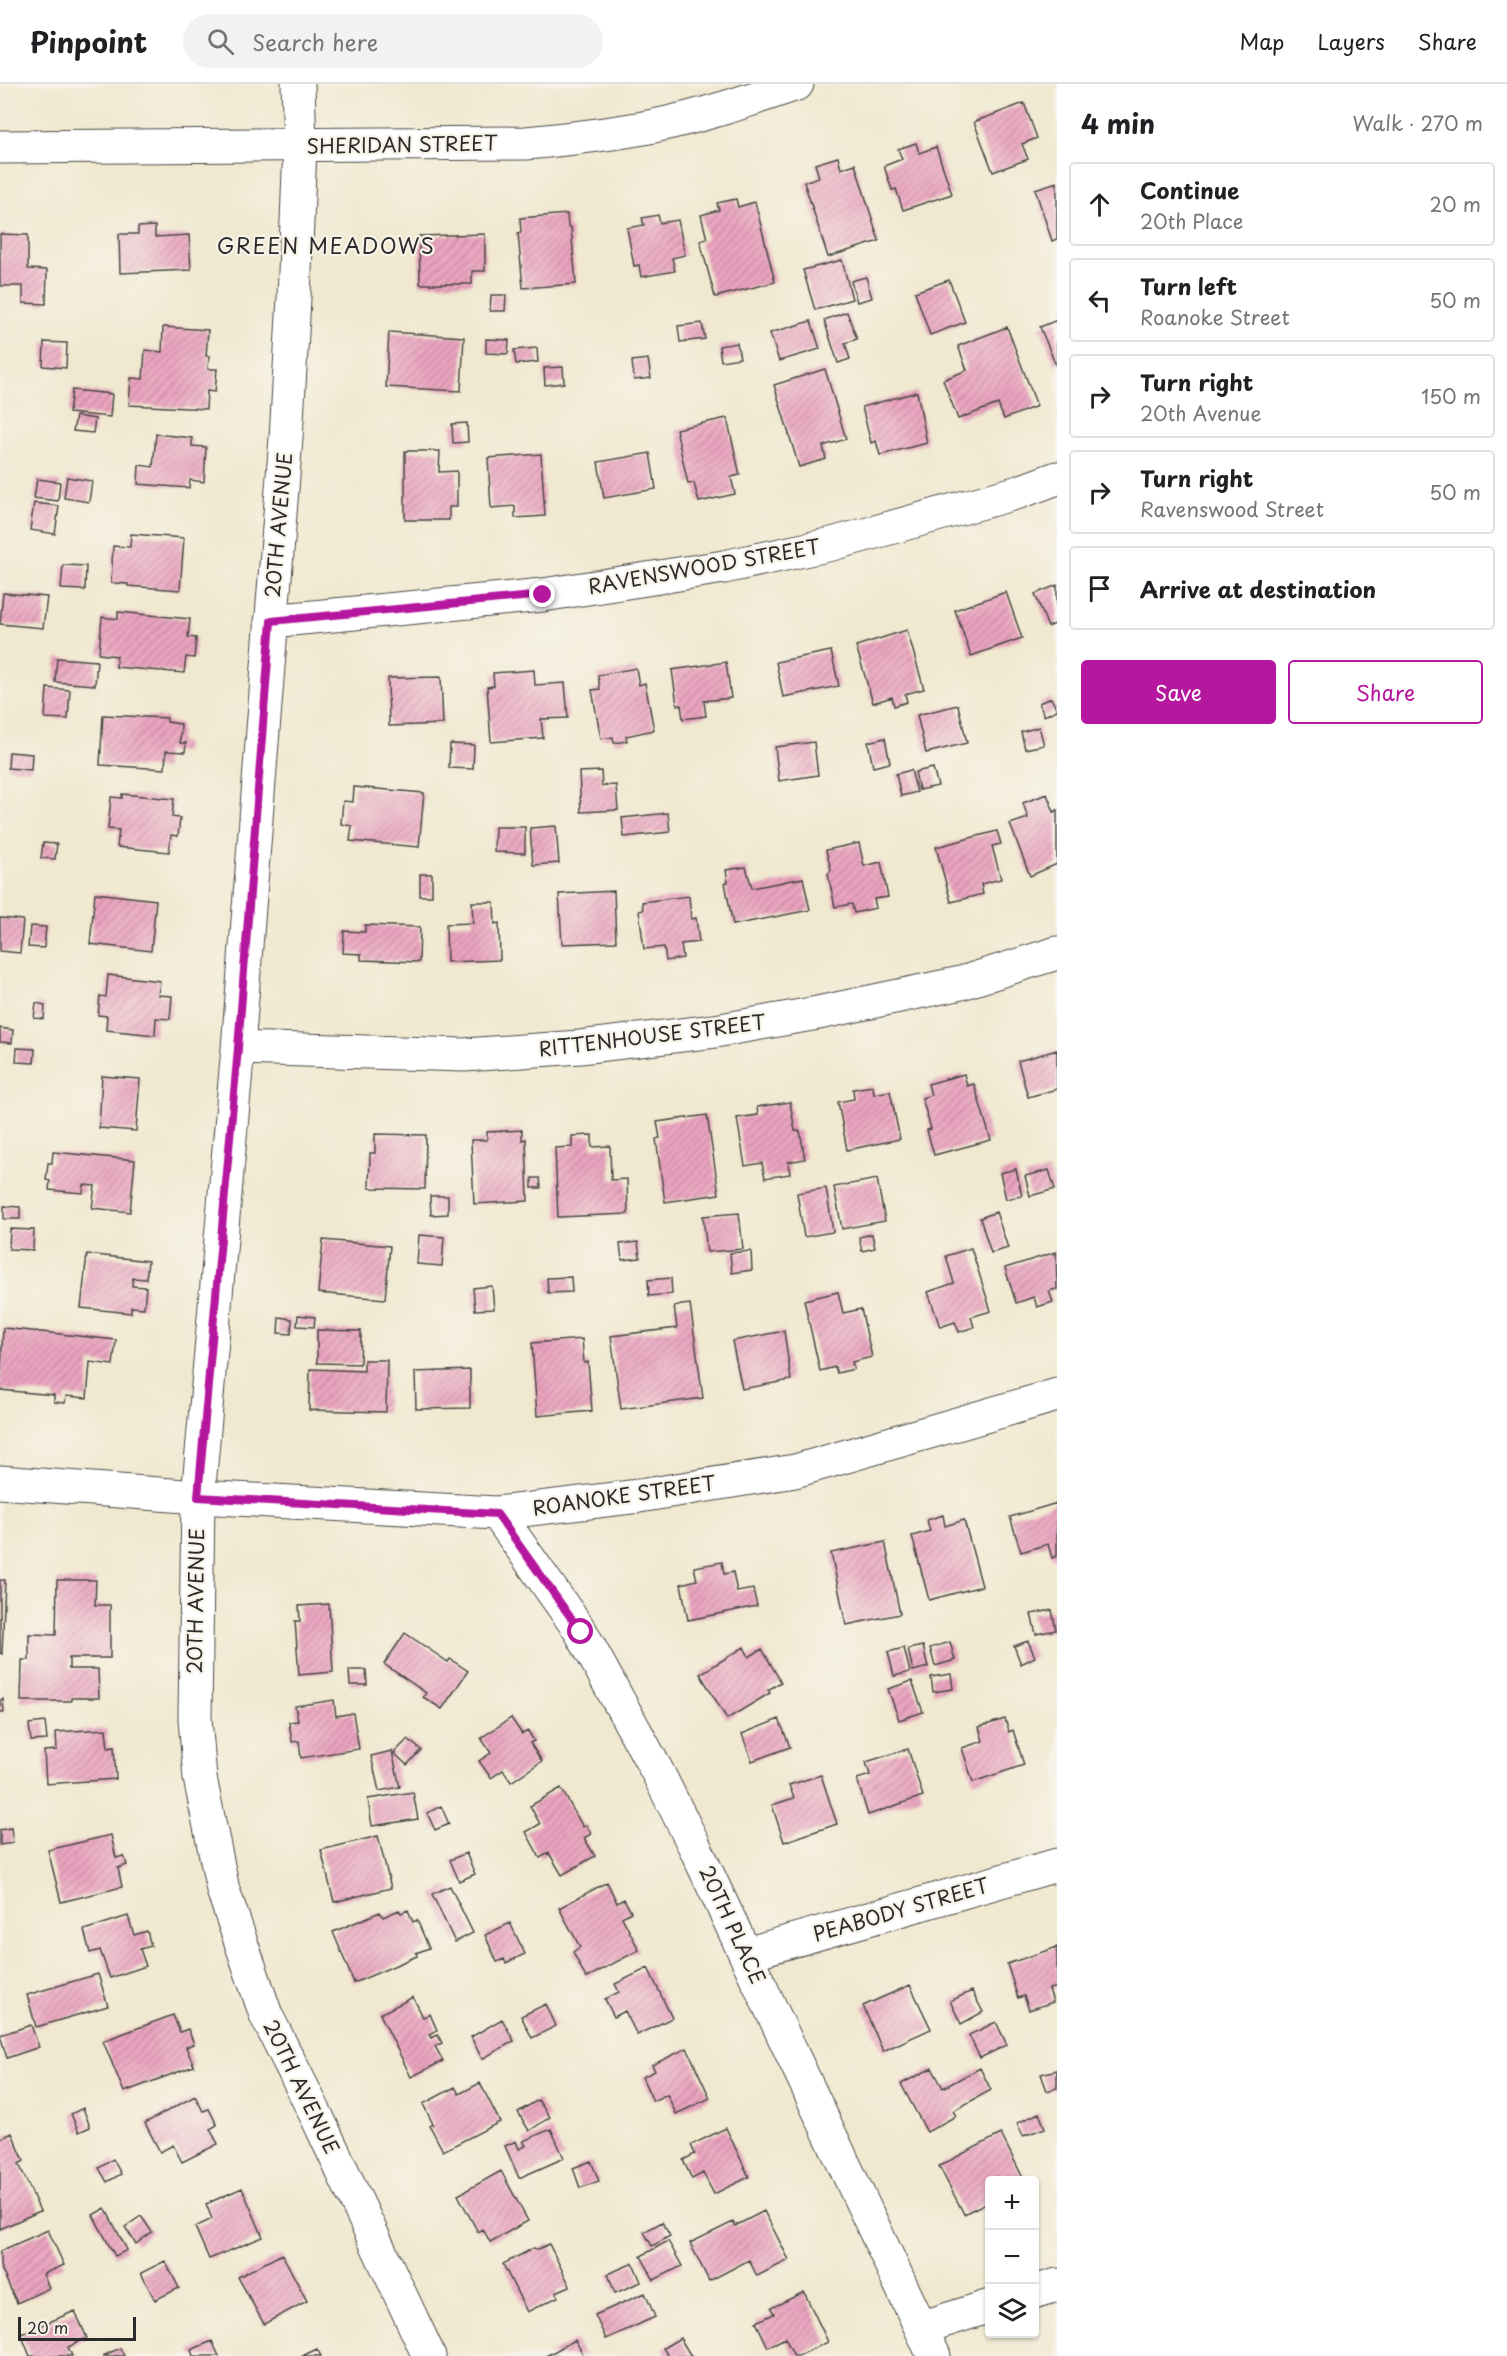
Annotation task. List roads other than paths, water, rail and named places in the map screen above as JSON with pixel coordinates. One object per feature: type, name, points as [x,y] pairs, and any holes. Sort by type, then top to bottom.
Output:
[{"type":"street","name":"20TH AVENUE","points":[[298,84],[300,146],[291,356],[238,1048],[198,1497],[195,1719],[200,1778],[223,1890],[266,2015],[318,2119],[429,2356]]},
{"type":"street","name":"SHERIDAN STREET","points":[[0,147],[526,143],[584,138],[657,125],[735,105],[796,84]]},
{"type":"street","name":"RAVENSWOOD STREET","points":[[271,621],[543,595],[724,567],[832,544],[1018,492],[1057,478]]},
{"type":"street","name":"RITTENHOUSE STREET","points":[[238,1048],[464,1055],[580,1047],[715,1031],[818,1013],[961,983],[1057,953]]},
{"type":"street","name":"ROANOKE STREET","points":[[0,1482],[198,1497],[497,1514],[639,1496],[795,1471],[1057,1395]]},
{"type":"street","name":"20TH PLACE","points":[[497,1514],[581,1632],[684,1824],[927,2342]]},
{"type":"street","name":"PEABODY STREET","points":[[746,1954],[1057,1865]]},
{"type":"street","points":[[1039,2291],[1057,2285]]},
{"type":"street","points":[[927,2342],[985,2309]]},
{"type":"district","name":"GREEN MEADOWS","points":[[326,247]]}]
